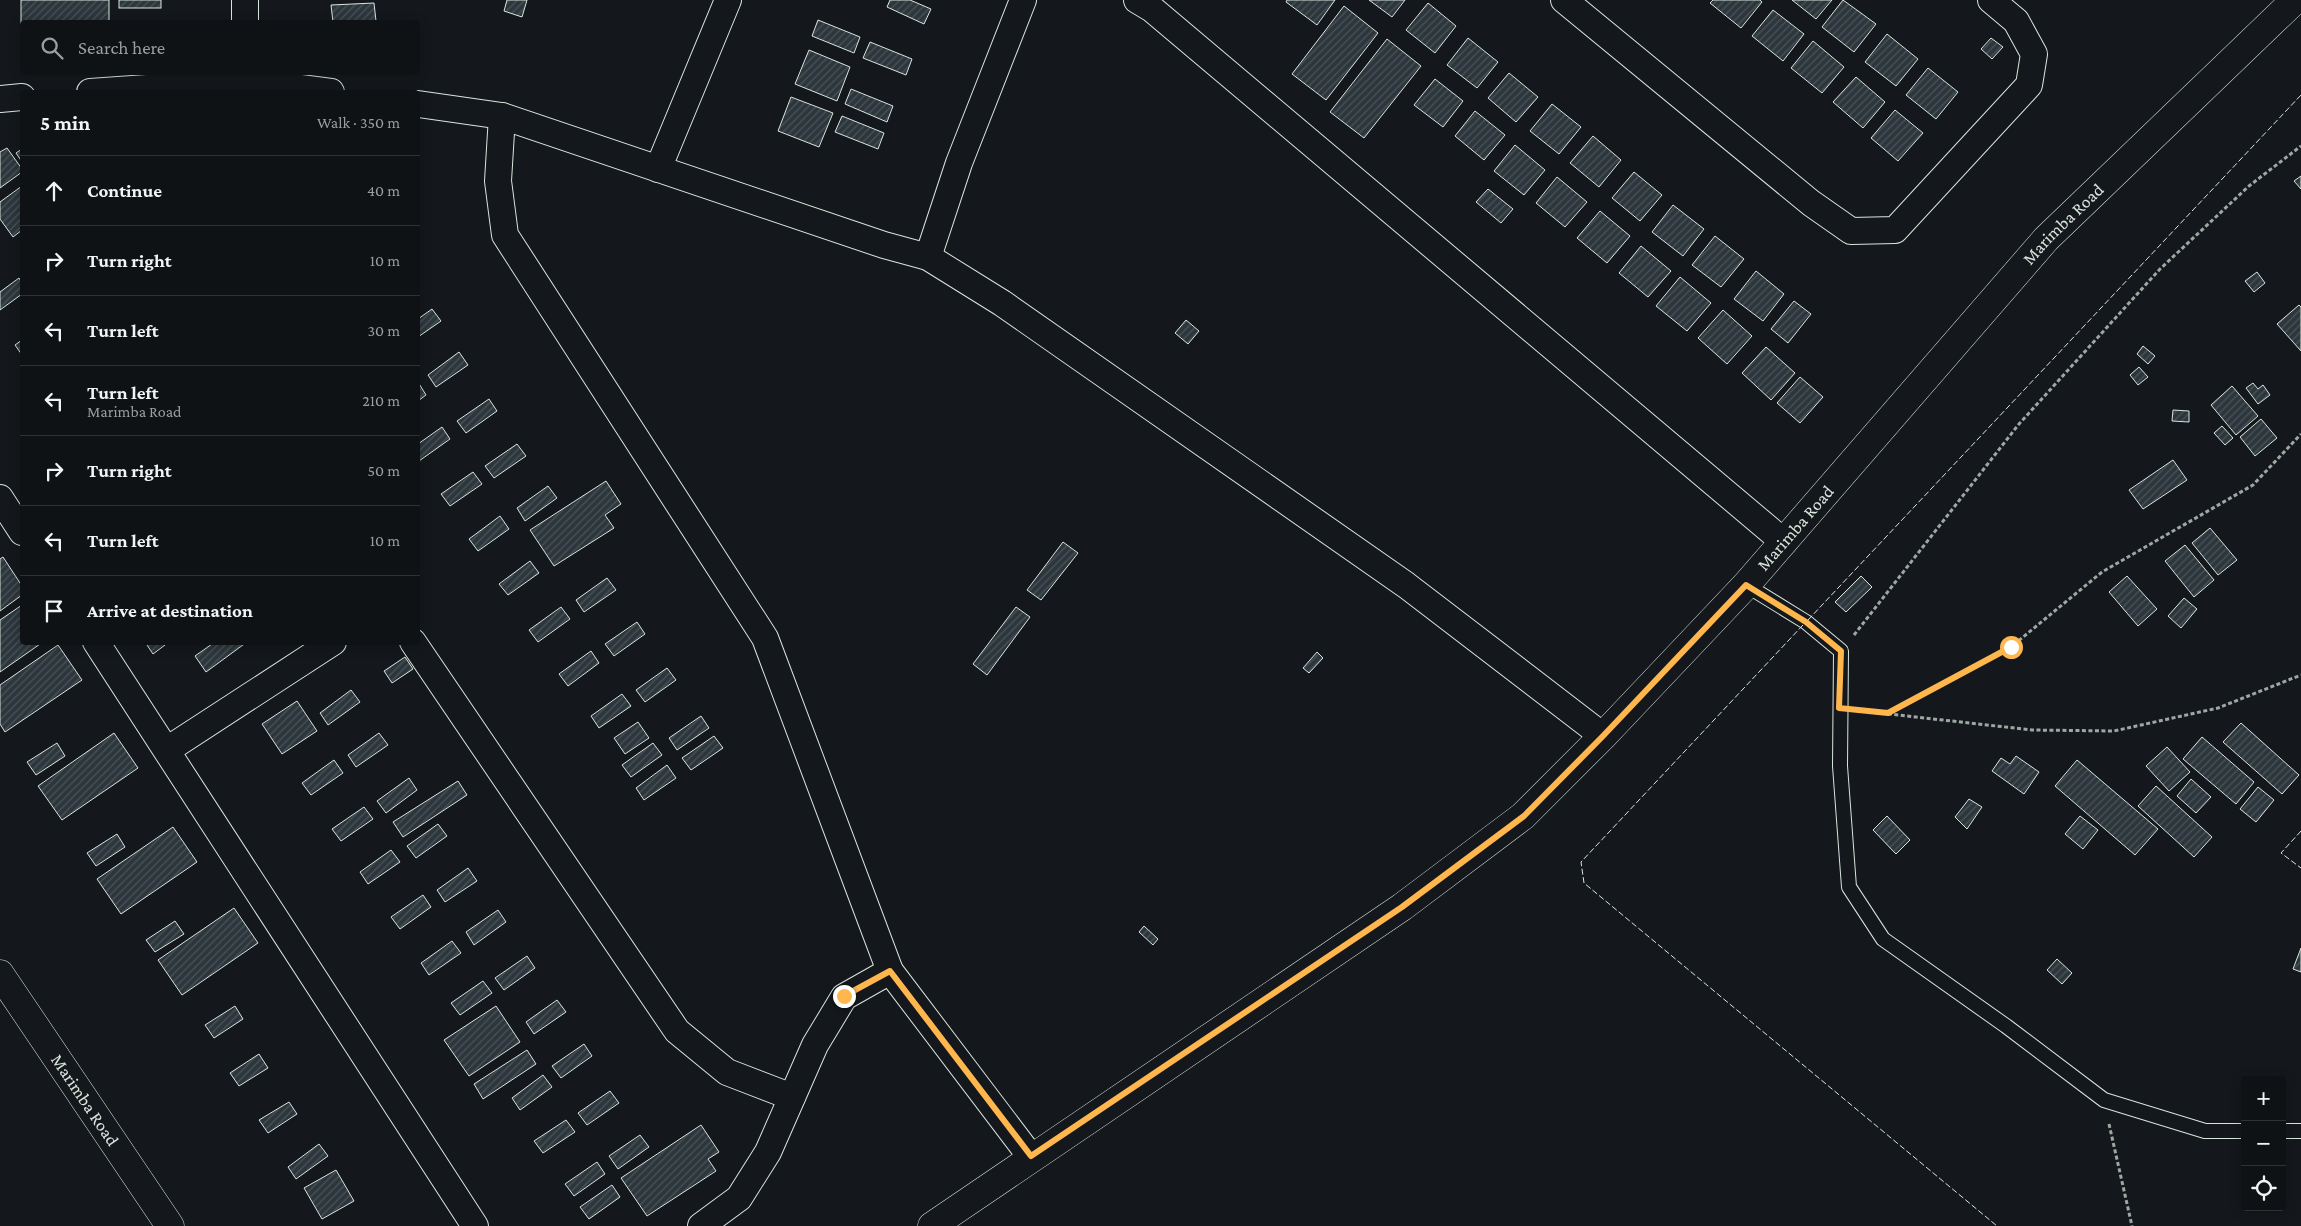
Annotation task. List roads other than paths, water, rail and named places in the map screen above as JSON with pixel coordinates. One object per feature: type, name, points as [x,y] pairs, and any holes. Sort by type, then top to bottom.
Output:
[{"type":"street","points":[[245,0],[246,20]]},
{"type":"street","points":[[658,169],[728,0]]},
{"type":"street","points":[[928,257],[959,163],[1023,0]]},
{"type":"street","points":[[1137,0],[1152,9],[1784,542]]},
{"type":"street","points":[[1564,0],[1811,203],[1851,231],[1895,230],[2029,85],[2034,54],[2016,20],[1991,0]]},
{"type":"street","name":"Marimba Road","points":[[932,1226],[1031,1156],[1402,907],[1524,816],[1603,736],[1746,585],[2046,239],[2295,0]]},
{"type":"street","points":[[137,90],[247,77],[320,90]]},
{"type":"street","points":[[0,99],[20,98]]},
{"type":"street","points":[[420,104],[502,116],[884,245],[928,257],[1002,303],[1406,585],[1603,736]]},
{"type":"street","points":[[502,116],[498,181],[505,235],[765,638],[890,971],[1031,1156]]},
{"type":"street","points":[[0,498],[20,529]]},
{"type":"street","points":[[98,645],[475,1226]]},
{"type":"street","points":[[167,750],[328,645]]},
{"type":"street","points":[[415,645],[677,1031],[727,1072],[792,1097]]},
{"type":"street","points":[[701,1226],[739,1198],[768,1152],[815,1045],[844,996],[890,971]]},
{"type":"street","name":"Marimba Road","points":[[0,974],[170,1226]]},
{"type":"lane","points":[[1746,585],[1806,622],[1841,651],[1839,708],[1840,766],[1848,887],[1883,938],[2006,1026],[2104,1100],[2205,1131],[2241,1131]]},
{"type":"lane","points":[[2286,1131],[2301,1131]]}]
